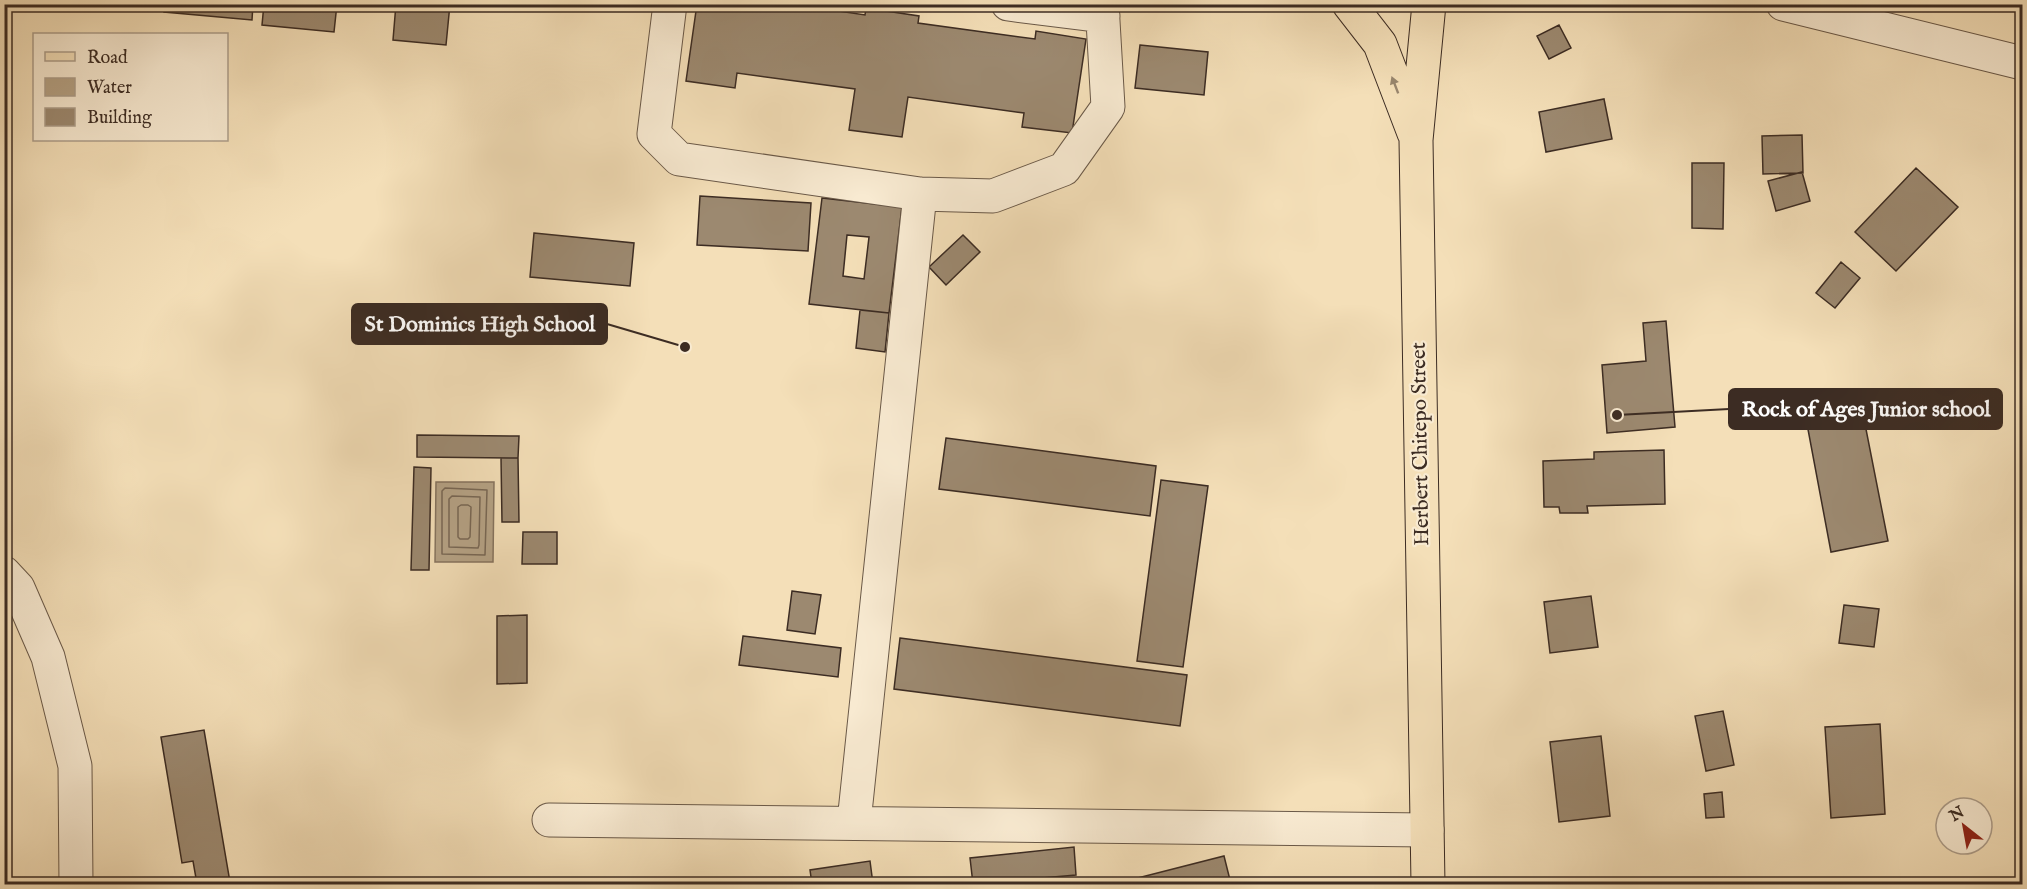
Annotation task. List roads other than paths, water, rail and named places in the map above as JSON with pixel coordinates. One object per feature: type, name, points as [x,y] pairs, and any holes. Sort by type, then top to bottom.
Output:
[{"type":"main road","points":[[1349,4],[1380,44],[1416,140]]},
{"type":"main road","name":"Herbert Chitepo Street","points":[[1428,885],[1416,140],[1429,4]]},
{"type":"street","points":[[670,4],[654,134],[679,159],[920,194],[993,196],[1064,169],[1108,106],[1102,10],[1008,4]]},
{"type":"street","points":[[1784,4],[2022,63]]},
{"type":"street","points":[[854,822],[920,194]]},
{"type":"street","points":[[4,573],[18,588],[48,657],[75,766],[76,885]]},
{"type":"street","points":[[549,820],[1427,830]]},
{"type":"water","points":[[436,482],[494,482],[493,562],[435,562]]},
{"type":"place","name":"St Dominics High School","points":[[685,347]]},
{"type":"place","name":"Rock of Ages Junior school","points":[[1617,415]]}]
